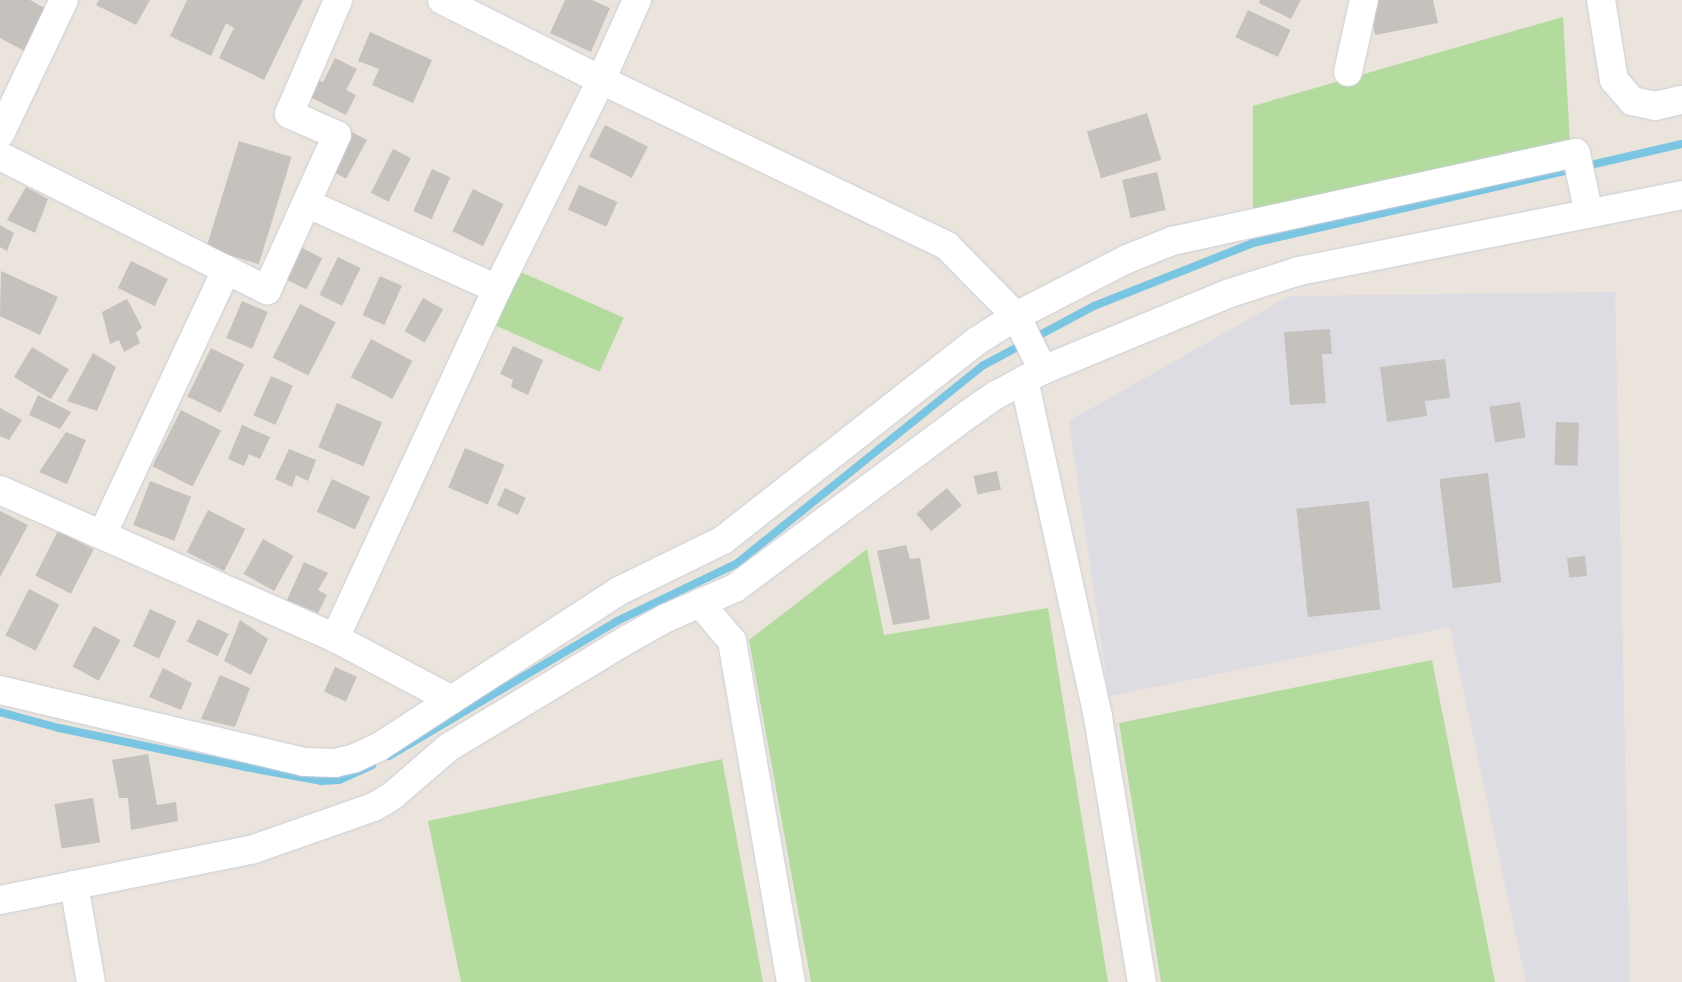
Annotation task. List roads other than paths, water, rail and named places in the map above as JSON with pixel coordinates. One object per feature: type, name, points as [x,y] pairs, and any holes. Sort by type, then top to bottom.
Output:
[{"type":"street","points":[[0,134],[64,0]]},
{"type":"street","points":[[0,156],[267,290],[337,135],[289,114],[338,0]]},
{"type":"street","points":[[442,0],[601,80],[947,246],[1016,316],[1033,375],[1098,717],[1142,982]]},
{"type":"street","points":[[335,638],[497,289],[601,80],[637,0]]},
{"type":"street","points":[[1348,72],[1364,0]]},
{"type":"street","points":[[1601,0],[1614,80],[1632,101],[1655,106],[1682,100]]},
{"type":"street","points":[[0,690],[304,762],[326,764],[353,759],[379,747],[619,592],[723,540],[977,341],[1016,316],[1128,259],[1172,241],[1576,153],[1588,214]]},
{"type":"street","points":[[0,900],[252,850],[374,807],[392,796],[449,748],[630,638],[700,603],[735,588],[970,413],[996,395],[1033,375],[1230,293],[1299,271],[1682,195]]},
{"type":"street","points":[[306,203],[497,289]]},
{"type":"street","points":[[102,535],[226,270]]},
{"type":"street","points":[[0,490],[335,638],[452,700]]},
{"type":"street","points":[[700,603],[732,641],[791,982]]},
{"type":"street","points":[[74,885],[91,982]]},
{"type":"waterway","points":[[389,756],[617,621],[736,564],[982,366],[1094,306],[1253,243],[1682,144]]},
{"type":"waterway","points":[[0,712],[59,728],[321,781],[339,780],[372,765]]}]
